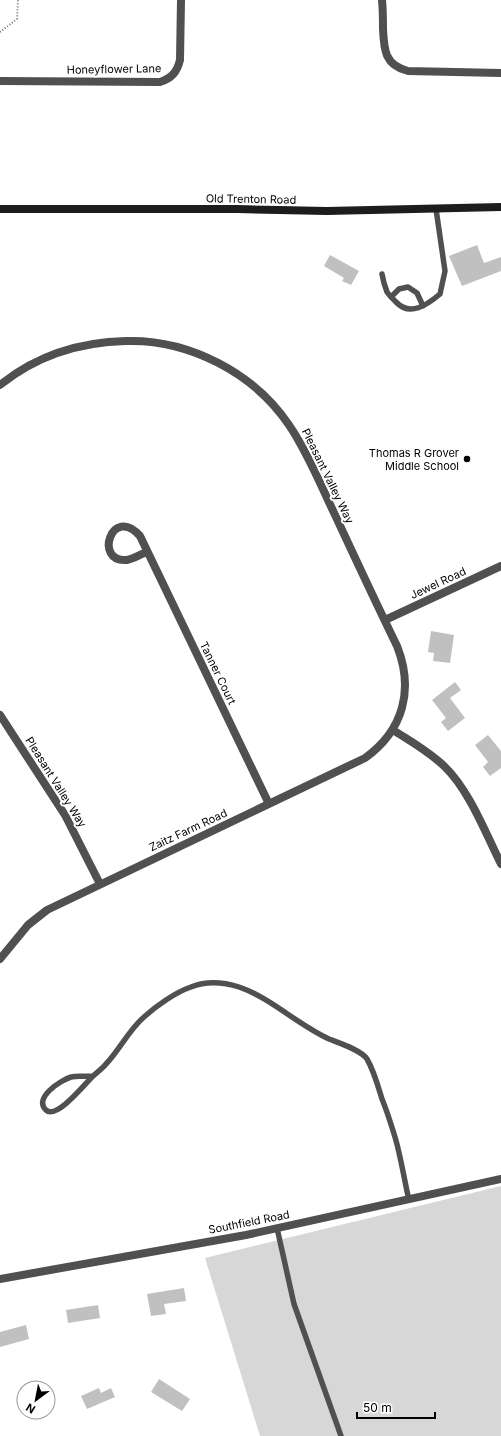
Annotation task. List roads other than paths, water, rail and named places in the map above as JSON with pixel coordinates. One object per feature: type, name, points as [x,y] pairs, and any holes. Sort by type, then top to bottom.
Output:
[{"type":"main road","name":"Old Trenton Road","points":[[0,209],[237,209],[327,211],[501,207]]},
{"type":"street","name":"Honeyflower Lane","points":[[0,81],[160,82],[168,79],[178,68],[180,60],[181,0]]},
{"type":"street","points":[[382,0],[384,49],[387,57],[400,69],[408,71],[501,73]]},
{"type":"street","name":"Pleasant Valley Way","points":[[0,385],[28,366],[47,356],[70,348],[112,341],[141,341],[183,348],[206,357],[245,379],[264,395],[300,441],[399,652],[405,672],[406,686],[400,716],[393,730]]},
{"type":"street","name":"Tanner Court","points":[[147,552],[130,560],[121,560],[117,558],[110,550],[108,545],[109,537],[119,528],[129,527],[135,530],[140,536],[269,804]]},
{"type":"street","name":"Jewel Road","points":[[385,620],[501,566]]},
{"type":"street","name":"Pleasant Valley Way","points":[[0,716],[65,815],[100,884]]},
{"type":"street","points":[[393,730],[433,756],[455,777],[464,789],[501,864]]},
{"type":"street","name":"Zaitz Farm Road","points":[[0,960],[28,925],[46,910],[365,758],[384,742],[393,730]]},
{"type":"street","name":"Southfield Road","points":[[0,1279],[277,1228],[501,1179]]},
{"type":"lane","points":[[382,274],[388,293],[398,304],[407,310],[423,306],[440,294],[445,271],[436,208]]},
{"type":"lane","points":[[391,297],[399,289],[408,287],[417,293],[423,306]]},
{"type":"lane","points":[[93,1076],[72,1077],[63,1080],[46,1094],[42,1104],[44,1109],[48,1112],[54,1112],[64,1106],[93,1076],[106,1065],[131,1030],[140,1021],[170,999],[190,987],[210,982],[223,983],[239,987],[261,998],[311,1029],[348,1047],[366,1058],[377,1082],[395,1138],[409,1200]]},
{"type":"lane","points":[[277,1228],[294,1304],[341,1436]]},
{"type":"place","name":"Thomas R Grover Middle School","points":[[467,459]]}]
